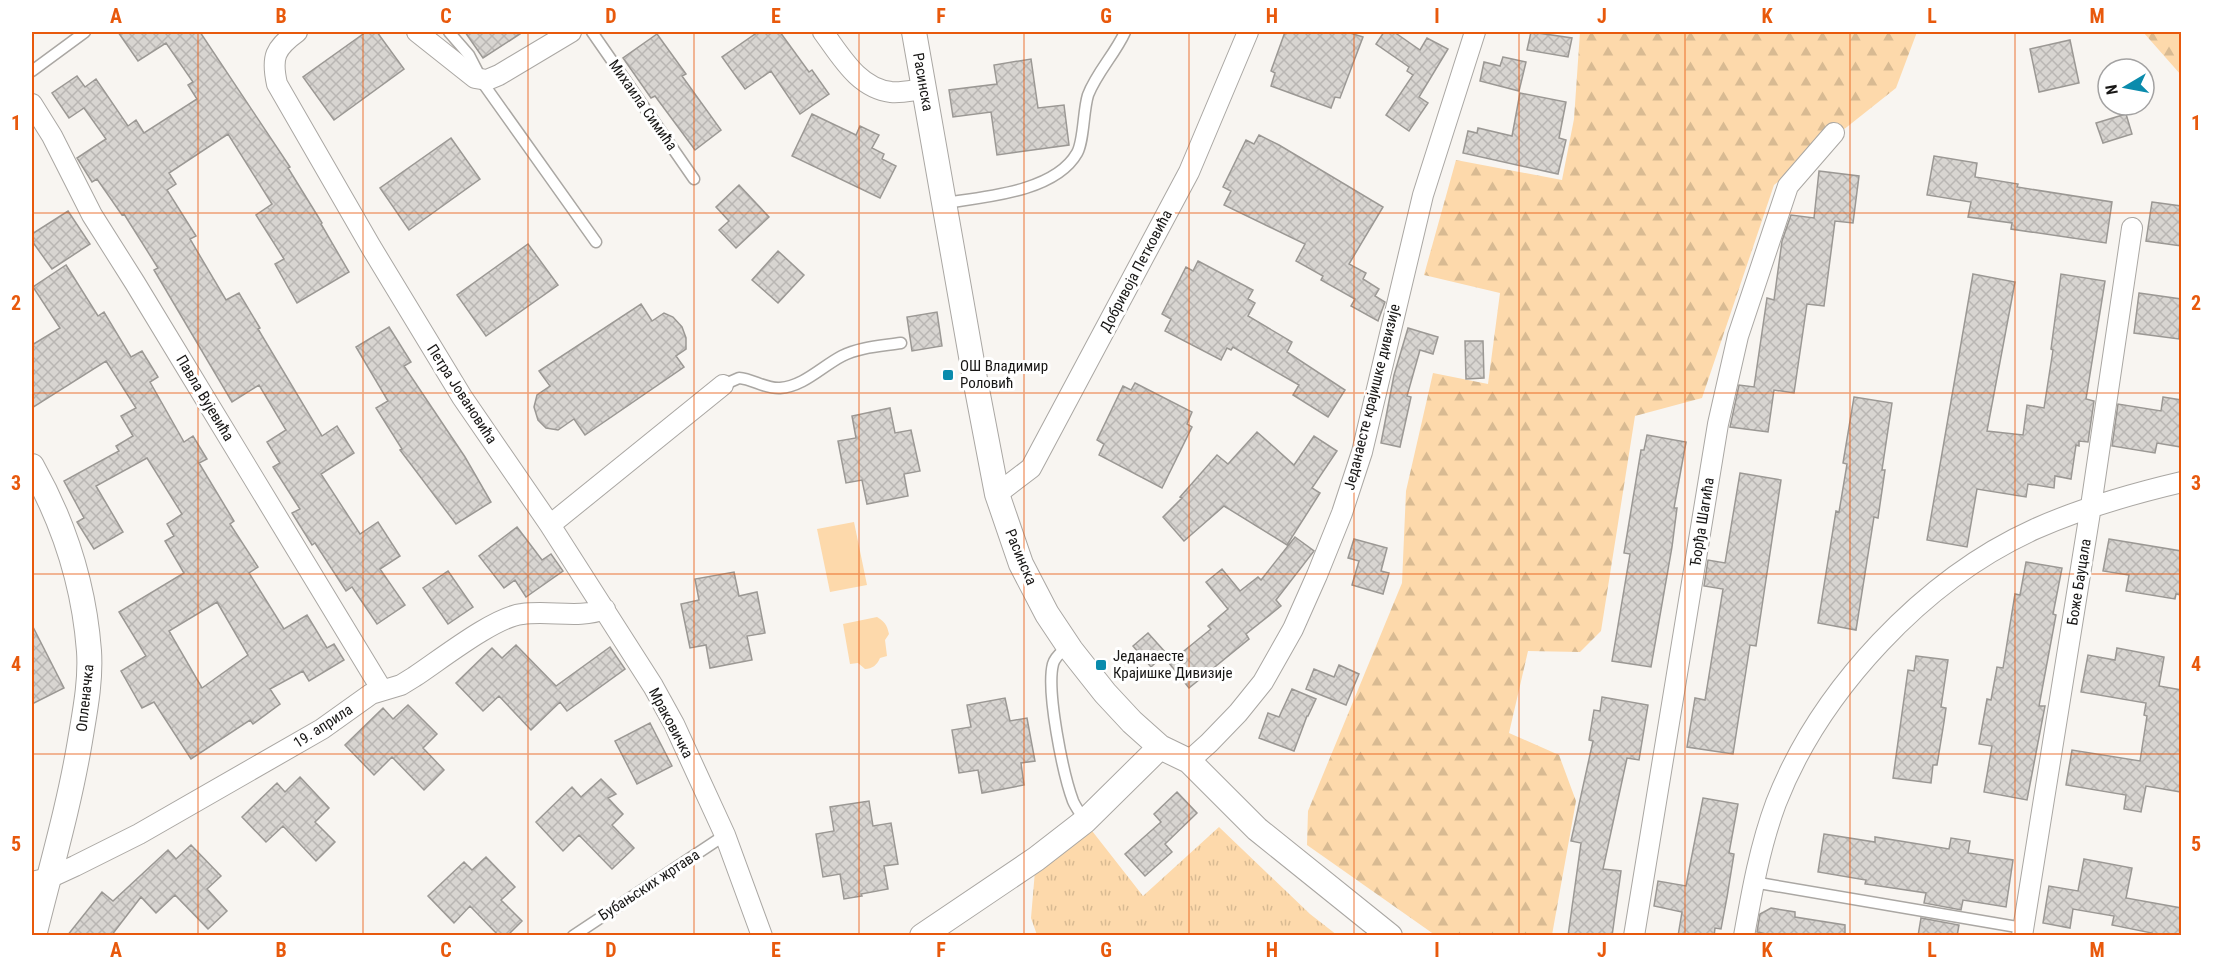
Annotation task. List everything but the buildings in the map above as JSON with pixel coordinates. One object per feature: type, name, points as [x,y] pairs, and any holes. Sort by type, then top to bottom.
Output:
[{"type":"street","name":"Петра Јовановића","points":[[297,32],[279,47],[274,64],[277,84],[462,398],[550,525]]},
{"type":"street","points":[[417,32],[481,80],[499,75],[571,32]]},
{"type":"street","points":[[823,32],[852,71],[875,88],[892,92],[924,89]]},
{"type":"street","name":"Расинска","points":[[914,32],[997,494],[1022,564],[1047,614],[1068,646],[1105,693],[1132,722],[1160,747],[1189,761],[1257,829],[1390,936]]},
{"type":"street","name":"Добривоја Петковића","points":[[997,494],[1031,468],[1189,172],[1248,32]]},
{"type":"street","name":"Једанаесте крајишке дивизије","points":[[1189,761],[1238,713],[1263,682],[1293,629],[1342,513],[1362,452],[1420,205],[1475,32]]},
{"type":"street","name":"Павла Вујевића","points":[[32,104],[52,136],[92,215],[381,690]]},
{"type":"street","name":"Ђорђа Шагића","points":[[1634,936],[1718,424],[1737,336],[1788,186],[1834,133]]},
{"type":"street","name":"Боже Бауцала","points":[[2023,932],[2091,506],[2132,228]]},
{"type":"street","points":[[550,525],[723,385]]},
{"type":"street","name":"Опленачка","points":[[32,466],[72,552],[89,652],[88,691],[77,757],[63,827],[40,880],[34,936]]},
{"type":"street","points":[[1744,936],[1753,882],[1776,803],[1799,754],[1838,694],[1866,660],[1917,607],[1956,574],[2034,529],[2091,506],[2181,482]]},
{"type":"street","name":"Мраковичка","points":[[550,525],[605,609],[674,724],[725,835],[762,936]]},
{"type":"street","name":"19. априла","points":[[40,880],[75,866],[169,817],[322,729],[371,694],[401,685],[498,622],[511,616],[535,613],[584,614],[605,609]]},
{"type":"street","points":[[922,936],[1036,860],[1085,821],[1160,747]]},
{"type":"lane","points":[[32,70],[85,32]]},
{"type":"lane","points":[[449,32],[469,55],[481,80],[596,242]]},
{"type":"lane","name":"Михаила Симића","points":[[592,32],[694,179]]},
{"type":"lane","points":[[944,203],[996,195],[1046,181],[1064,170],[1078,152],[1088,96],[1125,32]]},
{"type":"lane","points":[[723,385],[739,378],[764,386],[788,387],[799,383],[853,351],[901,343]]},
{"type":"lane","points":[[1068,646],[1053,664],[1053,696],[1057,734],[1066,777],[1074,802],[1085,821]]},
{"type":"lane","name":"Бубањских жртава","points":[[573,936],[725,835]]},
{"type":"lane","points":[[1753,882],[2023,932]]},
{"type":"green space","points":[[1580,32],[1917,32],[1896,88],[1774,185],[1702,398],[1635,416],[1601,631],[1580,652],[1528,651],[1509,733],[1559,755],[1576,801],[1552,935],[1435,935],[1307,845],[1308,811],[1402,583],[1406,491],[1433,373],[1488,384],[1500,293],[1424,275],[1456,160],[1562,180],[1574,119]]},
{"type":"green space","points":[[2143,32],[2181,32],[2181,75]]},
{"type":"green space","points":[[854,522],[867,585],[830,592],[817,529]]},
{"type":"green space","points":[[877,617],[885,624],[889,634],[885,640],[887,656],[880,658],[874,666],[868,669],[858,663],[850,664],[843,624]]},
{"type":"green space","points":[[1089,827],[1143,896],[1219,827],[1310,914],[1337,935],[1037,935],[1031,918],[1036,859]]},
{"type":"place","name":"ОШ Владимир Роловић","points":[[948,375]]},
{"type":"place","name":"Једанаесте Крајишке Дивизије","points":[[1101,665]]}]
